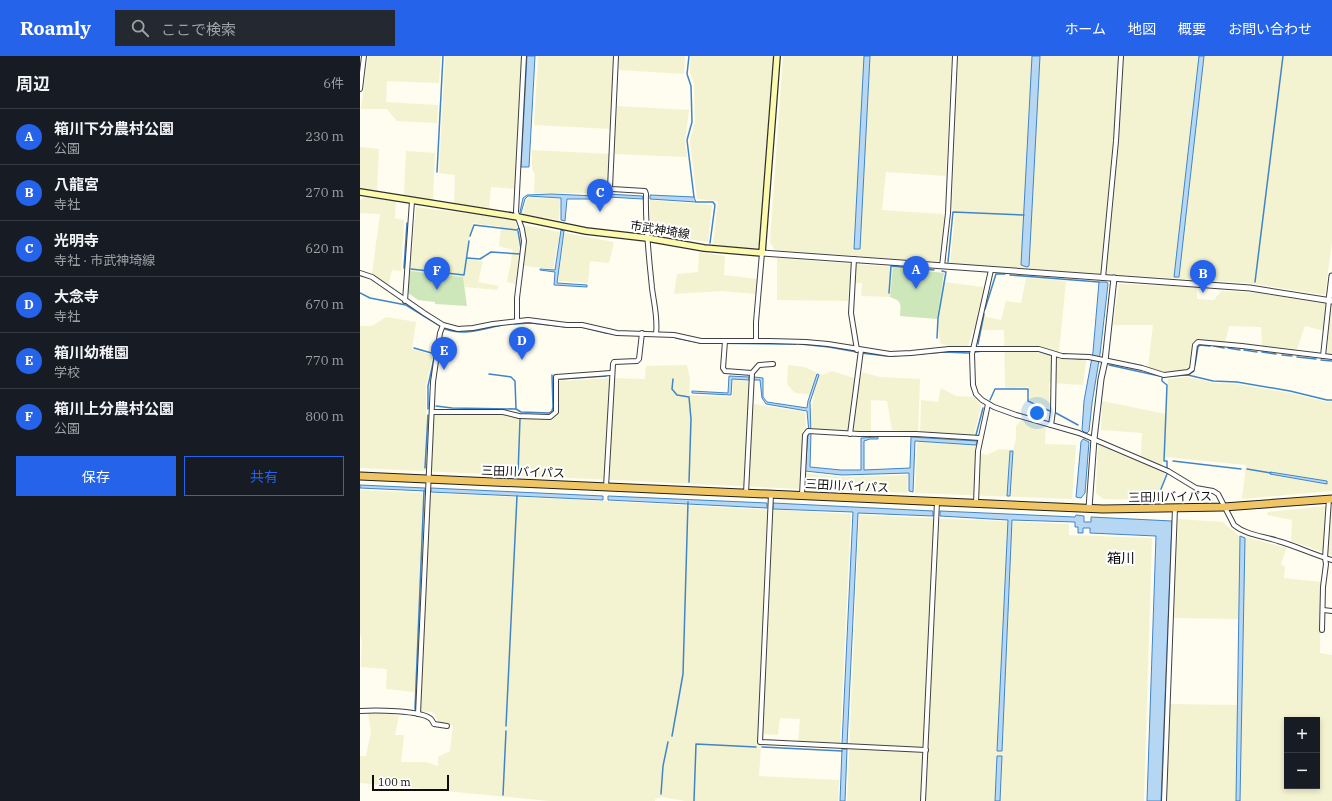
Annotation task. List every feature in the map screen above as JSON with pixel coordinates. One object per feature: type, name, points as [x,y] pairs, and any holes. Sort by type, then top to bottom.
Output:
[{"type":"highway","name":"三田川バイパス","points":[[360,476],[1089,508],[1224,507],[1330,499]]},
{"type":"main road","points":[[762,253],[778,56]]},
{"type":"main road","name":"市武神埼線","points":[[360,192],[704,248],[762,253]]},
{"type":"street","points":[[360,89],[364,56]]},
{"type":"street","points":[[518,320],[517,298],[524,241],[522,229],[516,212],[516,201],[524,56]]},
{"type":"street","points":[[616,56],[610,188],[645,192],[646,194],[645,221],[652,289],[657,315],[656,334]]},
{"type":"street","points":[[942,266],[948,213],[955,56]]},
{"type":"street","points":[[1103,278],[1116,141],[1121,56]]},
{"type":"street","points":[[405,300],[412,201]]},
{"type":"street","points":[[756,341],[756,322],[762,253],[1250,288],[1330,300]]},
{"type":"street","points":[[850,434],[860,351],[851,313],[854,259]]},
{"type":"street","points":[[991,270],[972,349],[973,385],[976,394],[988,404],[1016,415],[1066,428],[1168,471],[1196,488],[1213,491],[1218,494],[1234,525],[1238,528],[1248,533],[1279,541],[1332,560]]},
{"type":"street","points":[[360,273],[372,277],[442,327],[458,329],[473,328],[518,320],[528,320],[567,325],[582,325],[617,333],[674,335],[701,341],[725,343],[756,341],[828,344],[860,351],[890,354],[949,349],[1039,348],[1062,356],[1090,358],[1142,368],[1164,374],[1188,372],[1192,368],[1195,345],[1198,342],[1332,357]]},
{"type":"street","points":[[1323,356],[1332,276]]},
{"type":"street","points":[[1089,508],[1094,439],[1114,278]]},
{"type":"street","points":[[418,714],[433,382],[442,327]]},
{"type":"street","points":[[606,487],[611,373],[613,364],[614,362],[637,361],[639,359],[641,335]]},
{"type":"street","points":[[725,343],[723,368],[725,371],[752,374]]},
{"type":"street","points":[[1051,425],[1054,354]]},
{"type":"street","points":[[746,493],[752,374],[759,365],[773,364]]},
{"type":"street","points":[[432,412],[502,412],[519,416],[550,417],[556,412],[556,376],[611,373]]},
{"type":"street","points":[[976,503],[978,451],[988,404]]},
{"type":"street","points":[[802,495],[805,435],[810,431],[850,434],[916,434],[980,438]]},
{"type":"street","points":[[770,494],[760,742],[926,750]]},
{"type":"street","points":[[1322,630],[1323,587],[1330,499]]},
{"type":"street","points":[[923,801],[937,502]]},
{"type":"street","points":[[1164,801],[1175,508]]},
{"type":"street","points":[[1322,610],[1332,611]]},
{"type":"street","points":[[360,711],[381,710],[418,714],[430,718],[434,724],[447,726]]},
{"type":"green space","points":[[368,56],[441,56],[439,83],[387,81],[386,102],[438,105],[437,123],[397,121],[387,109],[361,109]]},
{"type":"green space","points":[[445,56],[522,56],[515,189],[491,187],[489,209],[454,204],[455,175],[439,173]]},
{"type":"green space","points":[[538,56],[614,56],[611,129],[534,125]]},
{"type":"green space","points":[[619,56],[685,56],[684,74],[619,70]]},
{"type":"green space","points":[[691,56],[773,56],[759,244],[756,249],[713,245],[718,201],[697,199],[690,141],[695,121],[694,84],[690,72]]},
{"type":"green space","points":[[783,56],[952,56],[946,176],[886,172],[882,210],[942,214],[945,217],[939,260],[935,262],[775,250],[770,242]]},
{"type":"green space","points":[[958,56],[1332,56],[1332,242],[1325,295],[1248,283],[950,264],[955,214],[952,206]]},
{"type":"green space","points":[[617,106],[689,110],[685,141],[687,157],[615,154]]},
{"type":"green space","points":[[360,147],[379,149],[377,190],[360,188]]},
{"type":"green space","points":[[532,150],[610,154],[607,191],[596,193],[534,193],[535,175],[532,169]]},
{"type":"green space","points":[[406,151],[435,153],[433,200],[404,195]]},
{"type":"green space","points":[[367,196],[396,201],[395,218],[404,220],[401,271],[392,270],[388,286],[372,273],[380,214],[360,213],[360,200]]},
{"type":"green space","points":[[527,197],[560,199],[559,220],[523,215]]},
{"type":"green space","points":[[650,200],[712,205],[708,242],[666,236],[666,224],[650,223]]},
{"type":"green space","points":[[416,207],[516,220],[520,251],[515,284],[507,282],[513,250],[499,246],[501,227],[473,223],[465,259],[483,261],[478,282],[499,286],[497,290],[464,287],[463,277],[410,271]]},
{"type":"green space","points":[[524,225],[560,232],[553,269],[524,266],[526,236]]},
{"type":"green space","points":[[565,233],[614,242],[609,263],[590,261],[588,283],[558,281]]},
{"type":"green space","points":[[699,252],[725,256],[724,275],[757,279],[756,294],[722,291],[674,294],[677,274],[698,272]]},
{"type":"green space","points":[[777,258],[893,267],[890,297],[861,296],[862,283],[849,283],[848,301],[777,300]]},
{"type":"green space","points":[[893,267],[944,273],[937,319],[900,316],[901,309],[899,302],[890,297]]},
{"type":"green space","points":[[410,271],[463,277],[467,306],[435,304],[435,302],[418,300],[408,293]]},
{"type":"green space","points":[[1026,278],[1066,281],[1059,352],[1063,354],[1087,355],[1083,385],[1049,383],[1049,409],[1030,400],[1029,387],[1005,388],[1004,330],[973,330],[968,346],[949,346],[940,343],[937,319],[943,282],[984,287],[977,315],[1001,320],[1006,301],[1021,303]]},
{"type":"green space","points":[[1119,284],[1197,287],[1197,299],[1214,300],[1221,291],[1259,293],[1332,305],[1332,354],[1327,353],[1328,332],[1305,326],[1297,349],[1262,346],[1261,327],[1229,326],[1225,343],[1197,339],[1192,343],[1189,366],[1184,370],[1164,372],[1148,367],[1153,325],[1113,325]]},
{"type":"green space","points":[[386,317],[416,322],[412,349],[433,355],[426,386],[426,415],[505,415],[519,418],[551,419],[559,412],[559,381],[610,378],[645,379],[646,366],[687,365],[690,380],[689,395],[732,397],[733,380],[749,381],[748,403],[805,412],[806,427],[803,431],[799,489],[360,468],[360,326],[372,326]]},
{"type":"green space","points":[[788,365],[805,367],[822,375],[832,371],[860,380],[862,372],[880,377],[920,379],[918,432],[892,430],[887,401],[871,400],[871,432],[812,430],[811,410],[814,395],[795,393],[787,384]]},
{"type":"green space","points":[[1187,377],[1214,383],[1236,384],[1290,393],[1332,402],[1332,491],[1242,499],[1246,465],[1165,457],[1161,466],[1141,457],[1142,433],[1101,430],[1102,401],[1166,414],[1168,379]]},
{"type":"green space","points":[[941,388],[956,396],[975,397],[981,406],[974,435],[976,452],[987,455],[999,449],[1013,450],[1016,439],[1016,426],[1022,419],[1046,426],[1045,444],[1076,445],[1072,499],[915,493],[917,443],[920,442],[921,400],[938,402]]},
{"type":"green space","points":[[1098,443],[1166,473],[1160,489],[1160,500],[1103,499],[1096,493]]},
{"type":"green space","points":[[805,473],[844,477],[908,475],[907,493],[804,488]]},
{"type":"green space","points":[[360,490],[851,514],[840,743],[798,742],[800,719],[780,718],[778,735],[763,734],[759,776],[839,780],[838,801],[685,801],[662,797],[655,799],[655,801],[549,801],[360,783],[360,756],[366,756],[371,732],[368,713],[382,712],[399,716],[395,735],[404,735],[401,762],[425,762],[438,766],[438,757],[450,751],[453,725],[438,722],[433,712],[414,711],[415,692],[386,689],[387,669],[361,667]]},
{"type":"green space","points":[[1326,506],[1327,509],[1332,508],[1332,555],[1291,541],[1292,520],[1267,515],[1268,512]]},
{"type":"green space","points":[[859,515],[1069,524],[1069,535],[1152,538],[1144,801],[847,801]]},
{"type":"green space","points":[[1178,519],[1223,522],[1238,535],[1287,548],[1281,564],[1285,567],[1284,578],[1321,582],[1320,653],[1332,655],[1332,801],[1166,801],[1170,704],[1238,705],[1239,619],[1174,618]]},
{"type":"water","points":[[527,56],[535,56],[529,167],[521,167]]},
{"type":"water","points":[[864,56],[870,56],[860,249],[854,249]]},
{"type":"water","points":[[1032,56],[1040,56],[1029,266],[1027,267],[1021,265]]},
{"type":"water","points":[[1199,56],[1204,56],[1179,277],[1174,277]]},
{"type":"water","points":[[551,194],[597,196],[608,194],[642,196],[643,199],[608,197],[602,199],[567,199],[565,221],[561,220],[561,198],[528,196],[525,199],[521,213],[520,212],[523,198],[527,195]]},
{"type":"water","points":[[650,195],[694,197],[696,202],[650,199]]},
{"type":"water","points":[[561,230],[564,231],[557,283],[587,285],[587,287],[554,285],[555,272],[540,270],[555,270]]},
{"type":"water","points":[[1099,282],[1107,282],[1108,284],[1100,354],[1089,431],[1087,433],[1082,430],[1084,401],[1093,352]]},
{"type":"water","points":[[817,374],[819,375],[810,402],[810,467],[861,470],[861,438],[878,437],[878,439],[864,441],[864,470],[910,468],[911,437],[977,441],[976,445],[915,441],[913,492],[909,491],[909,473],[842,475],[805,471],[809,433],[807,411],[766,404],[762,398],[760,380],[754,380],[754,377],[763,378],[763,397],[767,402],[807,408]]},
{"type":"water","points":[[729,376],[749,377],[749,380],[732,379],[731,395],[692,393],[692,391],[728,393]]},
{"type":"water","points":[[1083,439],[1089,442],[1085,493],[1081,498],[1076,497],[1081,442]]},
{"type":"water","points":[[1010,451],[1013,451],[1010,496],[1007,496]]},
{"type":"water","points":[[1270,472],[1327,481],[1327,484],[1270,474]]},
{"type":"water","points":[[360,485],[425,488],[425,491],[360,488]]},
{"type":"water","points":[[431,488],[603,496],[603,500],[431,492]]},
{"type":"water","points":[[608,496],[767,503],[767,508],[608,500]]},
{"type":"water","points":[[773,503],[933,511],[933,516],[858,513],[847,745],[842,744],[853,512],[773,509]]},
{"type":"water","points":[[940,511],[1075,517],[1076,515],[1084,516],[1084,522],[1091,522],[1091,517],[1172,521],[1161,801],[1147,801],[1156,536],[1090,533],[1090,528],[1083,528],[1083,533],[1078,533],[1078,527],[1075,527],[1075,522],[1012,520],[1002,751],[997,751],[1008,520],[940,516]]},
{"type":"water","points":[[1240,536],[1245,538],[1240,801],[1236,801]]},
{"type":"water","points":[[842,749],[847,749],[845,801],[840,801]]},
{"type":"water","points":[[997,756],[1002,756],[1000,801],[995,801]]},
{"type":"waterway","points":[[437,172],[443,56]]},
{"type":"waterway","points":[[689,56],[687,74],[691,86],[692,122],[687,140],[694,197]]},
{"type":"waterway","points":[[1255,282],[1283,56]]},
{"type":"waterway","points":[[696,202],[713,202],[715,205],[710,243]]},
{"type":"waterway","points":[[948,262],[953,212],[1024,215]]},
{"type":"waterway","points":[[404,268],[407,223]]},
{"type":"waterway","points":[[470,236],[474,225],[517,230],[519,228]]},
{"type":"waterway","points":[[518,231],[521,249]]},
{"type":"waterway","points":[[411,269],[464,275],[469,241]]},
{"type":"waterway","points":[[467,258],[480,259],[491,252],[520,254]]},
{"type":"waterway","points":[[889,293],[891,266],[934,270]]},
{"type":"waterway","points":[[937,338],[938,318],[946,272],[942,271]]},
{"type":"waterway","points":[[985,309],[996,274],[1005,274]]},
{"type":"waterway","points":[[1010,275],[1099,282]]},
{"type":"waterway","points":[[360,293],[370,298],[406,305],[445,329],[452,331],[466,332],[502,325]]},
{"type":"waterway","points":[[978,344],[984,314]]},
{"type":"waterway","points":[[514,324],[531,323],[582,327],[606,333],[627,335]]},
{"type":"waterway","points":[[676,338],[701,343],[796,344]]},
{"type":"waterway","points":[[800,344],[857,352]]},
{"type":"waterway","points":[[1195,365],[1198,347],[1200,345],[1210,346]]},
{"type":"waterway","points":[[1214,346],[1224,348]]},
{"type":"waterway","points":[[414,348],[435,354],[428,386],[428,409]]},
{"type":"waterway","points":[[1228,348],[1240,350]]},
{"type":"waterway","points":[[1244,350],[1257,352]]},
{"type":"waterway","points":[[975,352],[1038,351],[1050,355]]},
{"type":"waterway","points":[[891,356],[944,352],[969,353]]},
{"type":"waterway","points":[[1262,352],[1276,354]]},
{"type":"waterway","points":[[861,353],[887,356]]},
{"type":"waterway","points":[[1282,355],[1292,356]]},
{"type":"waterway","points":[[1057,357],[1082,359]]},
{"type":"waterway","points":[[1297,357],[1316,359]]},
{"type":"waterway","points":[[1321,360],[1332,361]]},
{"type":"waterway","points":[[1109,365],[1164,377]]},
{"type":"waterway","points":[[1188,375],[1194,371]]},
{"type":"waterway","points":[[489,374],[511,377],[515,381],[516,409]]},
{"type":"waterway","points":[[436,406],[452,408],[516,409],[521,412],[549,413],[552,411],[553,407],[552,375]]},
{"type":"waterway","points":[[1170,376],[1188,375],[1213,381],[1237,382],[1332,400]]},
{"type":"waterway","points":[[560,379],[606,376]]},
{"type":"waterway","points":[[1162,377],[1162,381],[1167,385],[1164,461],[1167,461],[1167,469]]},
{"type":"waterway","points":[[673,379],[672,389],[677,395],[689,397],[691,419],[689,482]]},
{"type":"waterway","points":[[990,400],[995,389],[1028,389],[1028,401],[1050,411]]},
{"type":"waterway","points":[[976,435],[983,408]]},
{"type":"waterway","points":[[1056,413],[1078,425]]},
{"type":"waterway","points":[[425,468],[428,415]]},
{"type":"waterway","points":[[518,474],[520,419]]},
{"type":"waterway","points":[[1173,461],[1241,469]]},
{"type":"waterway","points":[[1247,469],[1271,473]]},
{"type":"waterway","points":[[1162,500],[1161,489],[1167,474]]},
{"type":"waterway","points":[[415,709],[424,491]]},
{"type":"waterway","points":[[506,726],[517,496]]},
{"type":"waterway","points":[[672,736],[683,674],[688,502]]},
{"type":"waterway","points":[[503,795],[506,731]]},
{"type":"waterway","points":[[661,794],[663,766],[668,742]]},
{"type":"waterway","points":[[694,801],[696,744],[756,747]]},
{"type":"waterway","points":[[762,747],[842,751]]},
{"type":"place","name":"光明寺","points":[[600,212]]},
{"type":"place","name":"箱川下分農村公園","points":[[916,289]]},
{"type":"place","name":"箱川上分農村公園","points":[[437,290]]},
{"type":"place","name":"八龍宮","points":[[1203,293]]},
{"type":"place","name":"大念寺","points":[[522,360]]},
{"type":"place","name":"箱川幼稚園","points":[[444,370]]},
{"type":"district","name":"箱川","points":[[1121,558]]}]
